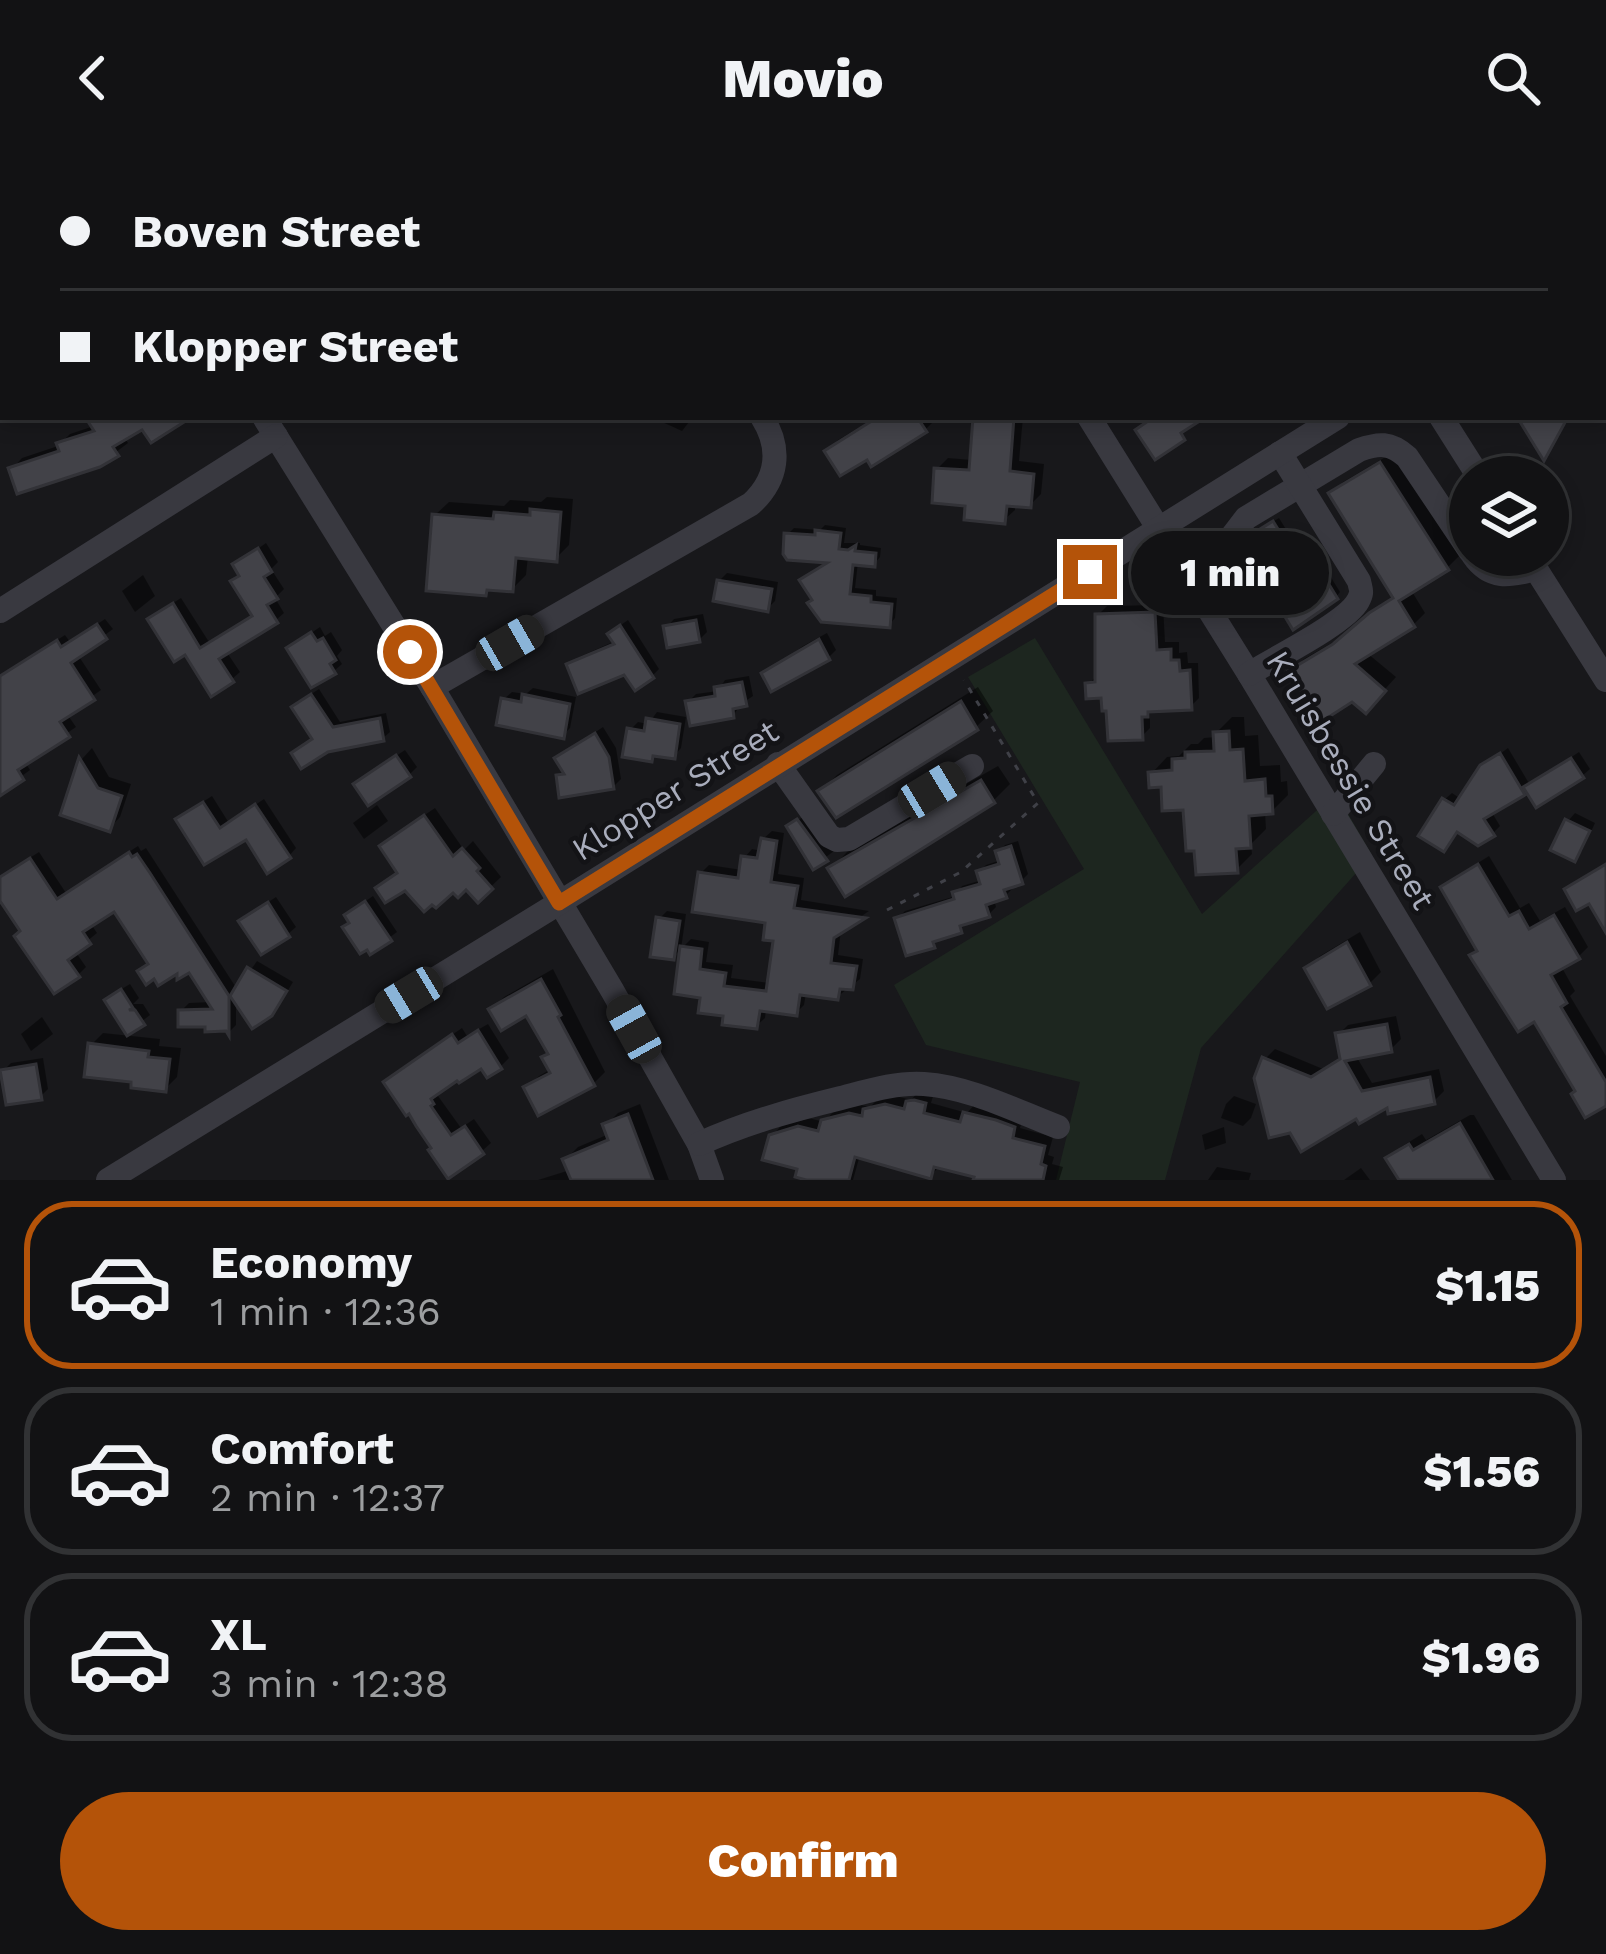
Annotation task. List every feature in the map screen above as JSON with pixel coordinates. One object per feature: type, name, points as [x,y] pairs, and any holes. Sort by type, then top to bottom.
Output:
[{"type":"street","points":[[432,687],[751,504],[773,475],[777,451],[763,420]]},
{"type":"street","name":"Klopper Street","points":[[108,1180],[1333,420]]},
{"type":"street","points":[[1444,420],[1466,456]]},
{"type":"street","name":"Kruisbessie Street","points":[[1101,421],[1193,586],[1554,1180]]},
{"type":"street","points":[[0,611],[272,424],[559,903],[699,1144],[712,1180]]},
{"type":"street","points":[[1193,586],[1239,524],[1373,445],[1395,446],[1449,521]]},
{"type":"street","points":[[1249,674],[1341,618],[1357,604],[1361,592],[1360,581],[1280,453]]},
{"type":"street","points":[[1541,576],[1606,680]]},
{"type":"street","points":[[778,764],[829,836],[837,840],[849,839],[972,766]]},
{"type":"street","points":[[1333,814],[1374,764]]},
{"type":"street","points":[[699,1144],[746,1123],[909,1084],[965,1093],[1058,1127]]},
{"type":"path","points":[[887,910],[961,872],[1039,803],[951,658]]},
{"type":"shaded area","points":[[1035,638],[1202,914],[1336,793],[1372,855],[1201,1048],[1165,1180],[1056,1180],[1080,1082],[926,1045],[894,985],[1084,869],[968,677]]},
{"type":"building","points":[[87,420],[187,420],[151,443],[142,430],[113,447],[119,456],[100,467],[17,494],[8,468],[59,451],[56,443],[94,431]]},
{"type":"building","points":[[873,420],[919,420],[927,432],[871,467],[867,460],[840,476],[824,451]]},
{"type":"building","points":[[973,420],[1014,420],[1010,471],[1034,474],[1031,508],[1007,506],[1005,524],[964,520],[965,506],[932,503],[934,468],[969,470]]},
{"type":"building","points":[[1150,420],[1201,420],[1181,433],[1185,440],[1155,460],[1135,430]]},
{"type":"building","points":[[1519,420],[1566,420],[1547,456],[1541,456]]},
{"type":"building","points":[[1380,462],[1449,570],[1399,601],[1415,627],[1355,664],[1386,691],[1366,714],[1352,702],[1321,722],[1288,671],[1393,598],[1328,493]]},
{"type":"building","points":[[530,509],[561,512],[557,562],[516,558],[513,592],[487,590],[486,596],[426,591],[432,514],[493,519],[494,512],[530,515]]},
{"type":"building","points":[[1273,521],[1299,563],[1311,555],[1338,599],[1293,630],[1279,607],[1265,616],[1250,592],[1275,577],[1251,538]]},
{"type":"building","points":[[815,530],[841,533],[839,549],[856,545],[855,551],[876,553],[875,567],[853,565],[850,594],[892,604],[890,628],[821,622],[799,580],[827,563],[787,560],[783,554],[784,533],[815,535]]},
{"type":"building","points":[[258,548],[272,572],[264,577],[278,599],[267,605],[278,623],[219,659],[234,682],[211,697],[185,655],[174,662],[147,619],[173,603],[200,648],[252,616],[230,581],[239,576],[232,564]]},
{"type":"building","points":[[717,580],[772,589],[768,612],[713,601]]},
{"type":"building","points":[[1155,612],[1157,650],[1171,649],[1171,660],[1179,660],[1180,671],[1190,670],[1192,710],[1148,712],[1148,717],[1142,717],[1143,740],[1108,741],[1101,698],[1086,699],[1085,683],[1095,682],[1095,614]]},
{"type":"building","points":[[696,620],[700,642],[667,648],[663,626]]},
{"type":"building","points":[[97,624],[107,639],[71,663],[95,700],[60,722],[70,737],[18,770],[24,780],[0,796],[0,676],[57,640],[61,647]]},
{"type":"building","points":[[620,625],[654,678],[635,691],[624,675],[578,694],[566,664],[614,644],[607,634]]},
{"type":"building","points":[[311,632],[317,641],[323,638],[336,660],[330,664],[336,674],[311,688],[286,648]]},
{"type":"building","points":[[819,639],[830,660],[771,692],[761,673]]},
{"type":"building","points":[[742,682],[747,706],[733,709],[734,718],[690,726],[685,701],[715,696],[714,687]]},
{"type":"building","points":[[311,694],[333,727],[380,718],[384,741],[328,752],[301,769],[291,753],[312,739],[291,707]]},
{"type":"building","points":[[522,694],[570,704],[564,739],[496,725],[501,698],[521,702]]},
{"type":"building","points":[[961,701],[978,730],[836,818],[817,791]]},
{"type":"building","points":[[646,718],[680,724],[675,759],[653,756],[652,762],[622,757],[627,728],[644,731]]},
{"type":"building","points":[[1229,731],[1230,750],[1243,749],[1245,781],[1265,779],[1273,814],[1249,816],[1251,848],[1236,849],[1238,873],[1196,875],[1194,851],[1186,851],[1183,810],[1162,811],[1161,787],[1149,788],[1148,772],[1172,770],[1172,759],[1185,758],[1185,752],[1214,751],[1213,732]]},
{"type":"building","points":[[595,733],[609,757],[614,789],[559,798],[556,775],[564,774],[554,758]]},
{"type":"building","points":[[1500,753],[1525,795],[1484,819],[1495,836],[1478,846],[1457,832],[1444,852],[1418,836],[1442,798],[1454,805],[1480,765]]},
{"type":"building","points":[[396,755],[411,777],[368,806],[353,784]]},
{"type":"building","points":[[79,757],[98,788],[122,796],[110,832],[60,815]]},
{"type":"building","points":[[1571,758],[1584,778],[1536,808],[1523,787]]},
{"type":"building","points":[[981,780],[995,803],[845,897],[827,868]]},
{"type":"building","points":[[203,802],[220,828],[255,804],[291,858],[267,874],[246,840],[204,865],[175,819]]},
{"type":"building","points":[[424,815],[453,856],[462,848],[493,889],[478,903],[466,890],[424,912],[405,891],[385,903],[375,888],[397,873],[379,846]]},
{"type":"building","points":[[797,819],[828,861],[813,870],[786,826]]},
{"type":"building","points":[[1565,819],[1590,831],[1575,862],[1550,850]]},
{"type":"building","points":[[761,838],[777,841],[771,882],[798,886],[794,908],[866,918],[834,938],[831,963],[857,966],[853,990],[840,989],[838,1000],[800,995],[797,1016],[760,1011],[757,1029],[722,1025],[723,1016],[698,1013],[700,998],[674,994],[680,946],[702,949],[700,969],[726,973],[724,986],[766,991],[773,941],[763,940],[765,923],[692,912],[698,872],[738,878],[741,856],[757,858]]},
{"type":"building","points":[[1011,846],[1023,884],[1004,890],[1007,898],[986,905],[990,917],[960,926],[962,933],[933,942],[935,948],[906,956],[894,918],[954,899],[952,892],[980,884],[976,871],[999,864],[995,851]]},
{"type":"building","points":[[129,852],[132,857],[137,854],[229,996],[229,1036],[226,1031],[205,1032],[205,1027],[178,1027],[178,1010],[212,1009],[189,973],[177,980],[177,974],[158,986],[154,979],[146,985],[137,971],[148,964],[114,912],[83,932],[91,944],[68,960],[80,977],[54,994],[14,936],[20,931],[0,901],[0,877],[30,858],[57,899]]},
{"type":"building","points":[[1478,864],[1509,916],[1519,911],[1529,929],[1554,915],[1580,959],[1551,975],[1567,1003],[1561,1007],[1606,1082],[1606,1106],[1585,1118],[1571,1094],[1575,1091],[1534,1022],[1518,1032],[1469,955],[1477,951],[1440,887]]},
{"type":"building","points":[[1606,864],[1606,933],[1589,904],[1576,911],[1564,889]]},
{"type":"building","points":[[365,901],[392,941],[370,955],[367,950],[360,954],[342,927],[349,923],[344,915]]},
{"type":"building","points":[[268,902],[290,937],[261,955],[238,921]]},
{"type":"building","points":[[656,917],[680,921],[674,960],[650,957]]},
{"type":"building","points":[[1347,942],[1371,986],[1327,1009],[1304,968]]},
{"type":"building","points":[[247,967],[287,991],[272,1016],[252,1029],[230,996]]},
{"type":"building","points":[[541,979],[595,1086],[538,1116],[523,1087],[550,1073],[541,1057],[548,1054],[526,1016],[501,1031],[488,1009]]},
{"type":"building","points":[[121,989],[133,1008],[129,1010],[135,1010],[145,1025],[127,1036],[104,1000]]},
{"type":"building","points":[[1387,1024],[1392,1052],[1345,1061],[1362,1091],[1430,1077],[1435,1104],[1388,1114],[1387,1108],[1359,1124],[1356,1119],[1301,1152],[1290,1133],[1269,1138],[1254,1078],[1262,1057],[1311,1077],[1340,1059],[1335,1033]]},
{"type":"building","points":[[478,1030],[502,1069],[487,1078],[481,1069],[431,1099],[451,1135],[465,1126],[484,1154],[448,1179],[409,1114],[383,1082],[452,1034],[458,1043]]},
{"type":"building","points":[[88,1043],[149,1051],[148,1057],[170,1059],[166,1092],[84,1077]]},
{"type":"building","points":[[36,1064],[42,1100],[6,1105],[0,1070]]},
{"type":"building","points":[[906,1101],[926,1103],[924,1113],[960,1122],[963,1112],[1015,1127],[1013,1138],[1045,1146],[1043,1180],[973,1180],[934,1167],[931,1179],[855,1157],[849,1180],[806,1180],[795,1177],[797,1169],[762,1160],[769,1135],[798,1126],[818,1131],[821,1120],[849,1113],[862,1116],[863,1109],[885,1104],[904,1109]]},
{"type":"building","points":[[628,1114],[653,1180],[571,1180],[562,1159],[608,1140],[602,1124]]},
{"type":"building","points":[[1460,1123],[1493,1180],[1399,1180],[1385,1158],[1409,1144],[1413,1150]]},
{"type":"route","points":[[410,652],[559,903],[1090,572]]}]
